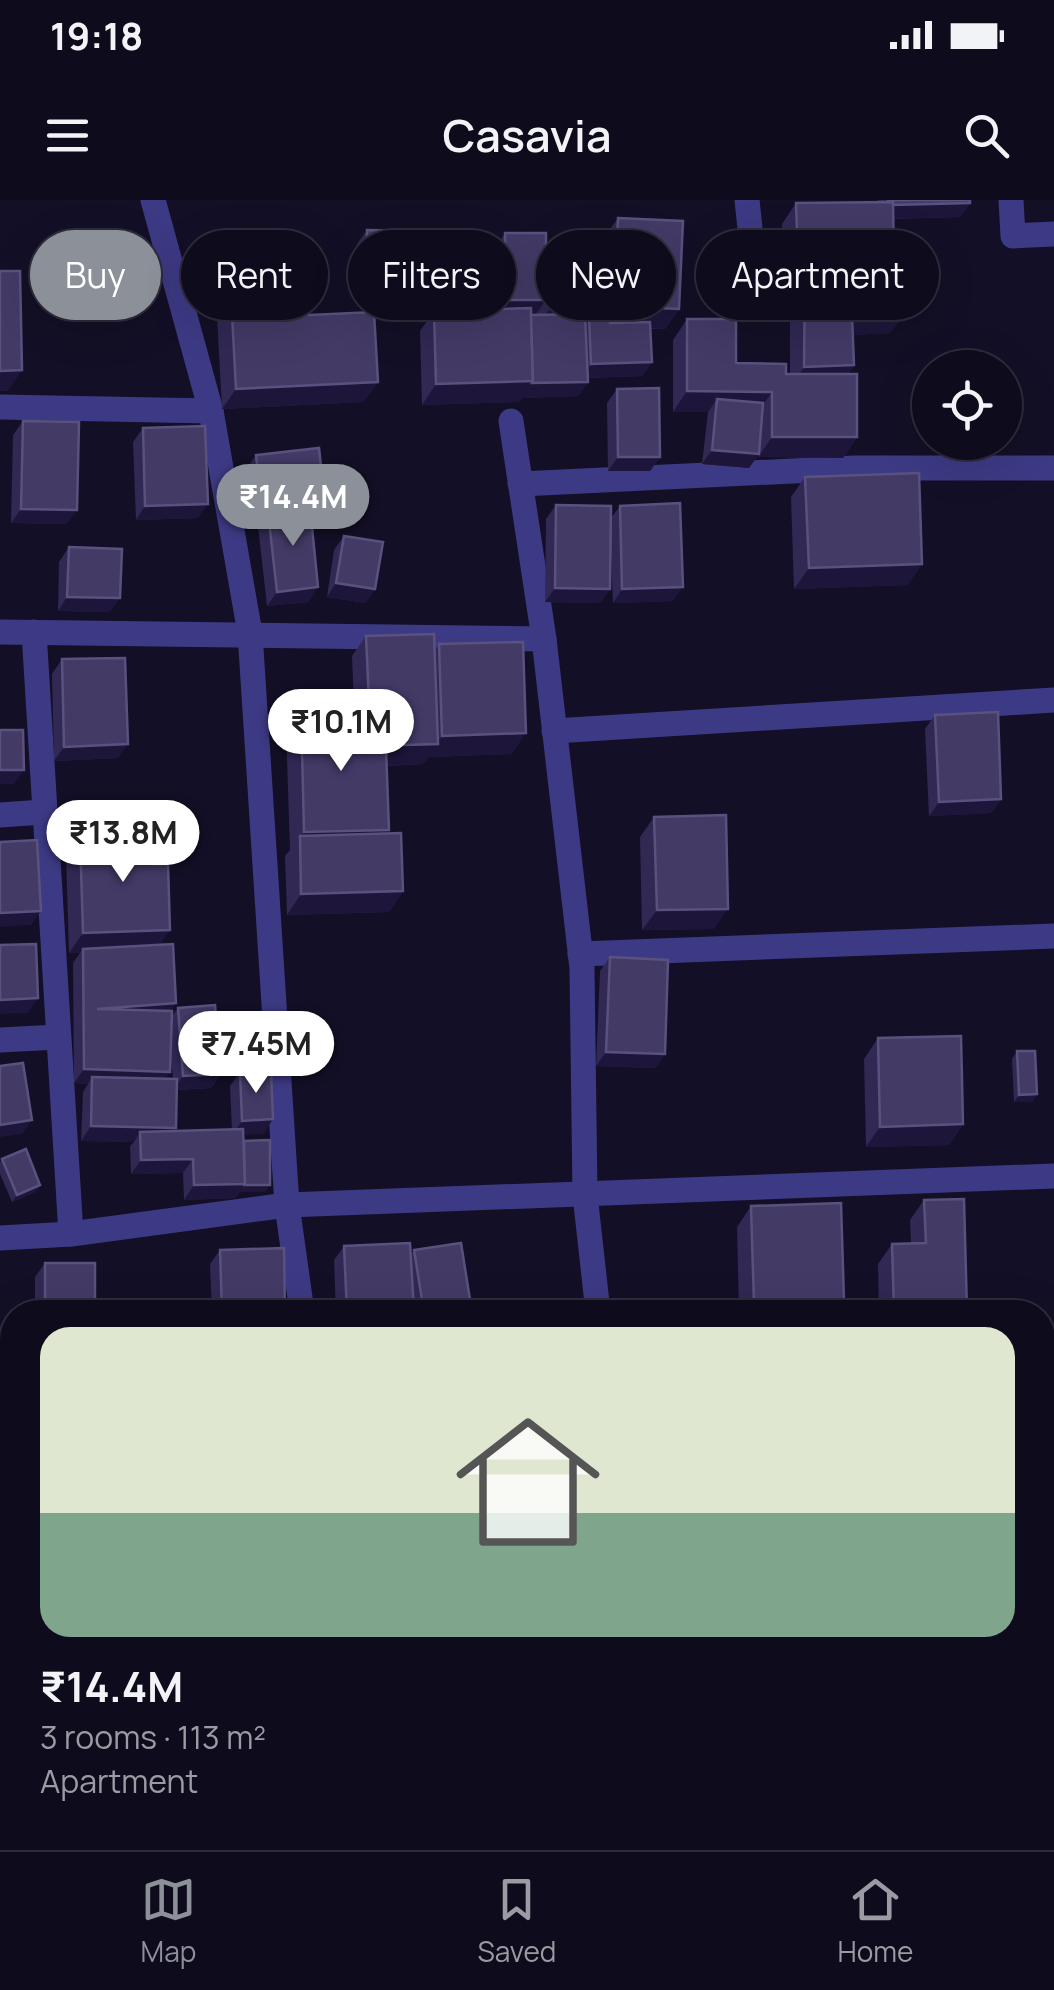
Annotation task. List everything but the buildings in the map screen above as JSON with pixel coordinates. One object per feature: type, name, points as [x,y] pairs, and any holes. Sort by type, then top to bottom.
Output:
[{"type":"street","points":[[153,200],[211,410],[250,634],[287,1205],[300,1300]]},
{"type":"street","points":[[747,200],[750,230]]},
{"type":"street","points":[[1012,200],[1013,236],[1054,234]]},
{"type":"street","points":[[0,407],[211,410]]},
{"type":"street","points":[[511,421],[544,639],[580,954],[585,1196],[597,1300]]},
{"type":"street","points":[[520,484],[856,468],[1054,468]]},
{"type":"street","points":[[0,632],[544,639]]},
{"type":"street","points":[[34,632],[71,1234]]},
{"type":"street","points":[[554,731],[1054,700]]},
{"type":"street","points":[[0,815],[43,812]]},
{"type":"street","points":[[580,954],[1054,936]]},
{"type":"street","points":[[0,1040],[58,1038]]},
{"type":"street","points":[[0,1238],[71,1234],[287,1205],[1054,1176]]}]
